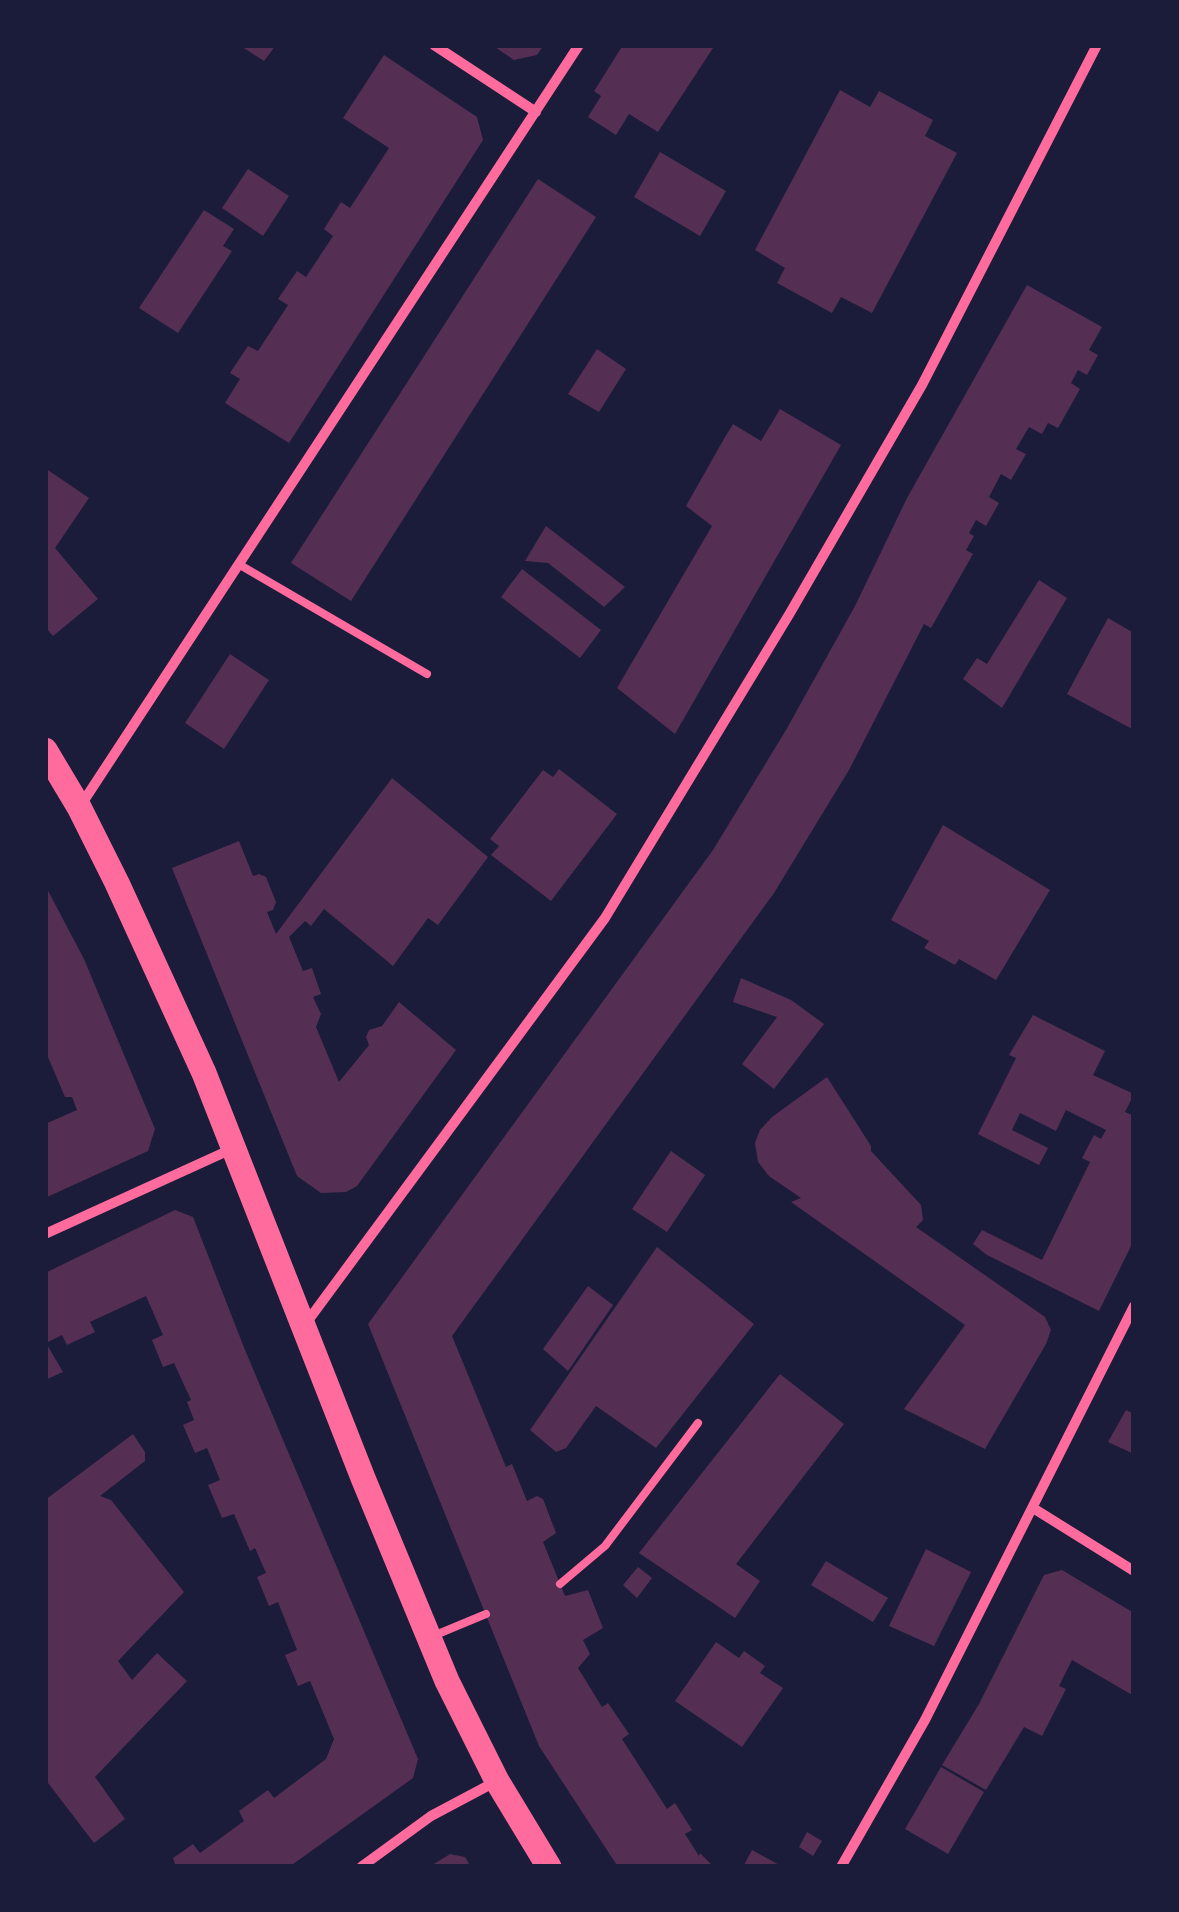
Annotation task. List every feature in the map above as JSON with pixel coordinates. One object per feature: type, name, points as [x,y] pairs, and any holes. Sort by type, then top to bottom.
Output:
[{"type":"main road","points":[[45,750],[79,807],[157,964],[235,1148],[428,1638],[497,1781],[549,1867]]},
{"type":"street","points":[[434,45],[536,112]]},
{"type":"street","points":[[79,807],[578,45]]},
{"type":"street","points":[[303,1326],[604,918],[790,614],[922,386],[1097,45]]},
{"type":"street","points":[[45,1234],[235,1148]]},
{"type":"street","points":[[841,1867],[926,1720],[1134,1306]]},
{"type":"street","points":[[1033,1508],[1134,1571]]},
{"type":"street","points":[[361,1867],[431,1816],[497,1781]]},
{"type":"lane","points":[[240,565],[427,674]]},
{"type":"lane","points":[[560,1584],[605,1546],[698,1423]]},
{"type":"lane","points":[[428,1638],[486,1614]]},
{"type":"building","points":[[239,45],[276,45],[264,61]]},
{"type":"building","points":[[492,45],[544,45],[537,55],[514,60]]},
{"type":"building","points":[[623,45],[715,45],[658,132],[629,114],[616,135],[588,117],[601,96],[594,91]]},
{"type":"building","points":[[384,55],[477,117],[483,140],[289,443],[225,403],[240,379],[230,373],[248,346],[258,351],[288,305],[278,299],[297,271],[306,277],[333,236],[324,229],[341,202],[350,208],[389,148],[343,118]]},
{"type":"building","points":[[840,90],[870,107],[879,91],[933,120],[925,136],[957,153],[872,313],[841,297],[832,313],[777,283],[785,268],[755,250]]},
{"type":"building","points":[[660,152],[726,191],[700,236],[634,197]]},
{"type":"building","points":[[248,169],[289,196],[263,236],[222,208]]},
{"type":"building","points":[[538,179],[596,217],[351,601],[291,563]]},
{"type":"building","points":[[204,210],[234,229],[223,246],[232,251],[178,333],[139,308]]},
{"type":"building","points":[[1027,285],[1102,327],[1089,350],[1098,355],[1087,375],[1078,370],[1071,383],[1080,389],[1058,428],[1048,423],[1042,434],[1029,427],[1016,449],[1026,454],[1011,480],[1001,474],[989,497],[999,503],[986,526],[976,520],[969,533],[974,536],[966,550],[973,554],[931,628],[924,624],[849,770],[774,893],[452,1336],[506,1467],[512,1464],[527,1501],[537,1496],[543,1499],[556,1533],[543,1542],[565,1596],[588,1590],[603,1628],[583,1640],[590,1654],[578,1668],[602,1707],[608,1703],[629,1734],[622,1739],[667,1809],[675,1803],[692,1830],[685,1834],[699,1856],[700,1853],[714,1867],[618,1867],[539,1746],[368,1324],[713,850],[855,606],[907,498]]},
{"type":"building","points":[[597,349],[626,369],[599,412],[568,394]]},
{"type":"building","points":[[780,409],[841,445],[675,734],[617,688],[712,526],[686,506],[725,437],[733,424],[761,441]]},
{"type":"building","points":[[45,468],[89,498],[55,548],[98,599],[53,636],[45,627]]},
{"type":"building","points":[[546,526],[625,587],[604,607],[548,563],[525,561]]},
{"type":"building","points":[[522,569],[601,630],[580,658],[501,597]]},
{"type":"building","points":[[1039,580],[1067,598],[1002,708],[963,679],[977,658],[987,664]]},
{"type":"building","points":[[1108,618],[1134,633],[1134,730],[1067,694]]},
{"type":"building","points":[[230,654],[269,680],[224,749],[185,723]]},
{"type":"building","points":[[559,769],[617,814],[551,901],[491,855],[499,846],[490,839],[543,770],[553,777]]},
{"type":"building","points":[[392,778],[488,857],[438,925],[428,918],[393,966],[324,909],[311,926],[305,921],[289,937],[303,971],[312,968],[321,994],[313,997],[321,1014],[316,1027],[339,1082],[369,1045],[369,1030],[382,1026],[399,1002],[456,1050],[357,1186],[346,1192],[321,1193],[297,1176],[172,868],[239,841],[253,876],[266,877],[276,902],[273,910],[267,912],[276,934]]},
{"type":"building","points":[[943,825],[1050,890],[996,980],[959,959],[955,965],[924,948],[929,941],[891,920]]},
{"type":"building","points":[[45,885],[84,959],[155,1129],[148,1151],[45,1198],[45,1124],[77,1110],[72,1097],[65,1097],[45,1050]]},
{"type":"building","points":[[741,978],[791,1000],[824,1024],[774,1089],[742,1064],[777,1017],[733,1002]]},
{"type":"building","points":[[1033,1015],[1105,1051],[1093,1075],[1134,1094],[1125,1112],[1134,1116],[1134,1240],[1099,1311],[987,1255],[973,1244],[982,1230],[1042,1260],[1090,1162],[1082,1158],[1094,1135],[1101,1139],[1106,1130],[1066,1110],[1056,1131],[1020,1113],[1012,1130],[1048,1148],[1039,1165],[978,1134],[1016,1058],[1009,1055]]},
{"type":"building","points":[[827,1077],[871,1151],[921,1205],[923,1220],[916,1227],[1045,1317],[1051,1330],[985,1449],[904,1409],[965,1325],[791,1202],[801,1198],[769,1176],[758,1162],[755,1143],[760,1130]]},
{"type":"building","points":[[671,1151],[705,1175],[667,1232],[632,1209]]},
{"type":"building","points":[[175,1210],[193,1217],[418,1759],[413,1778],[289,1867],[176,1867],[173,1858],[193,1844],[200,1853],[244,1821],[239,1811],[268,1790],[274,1798],[326,1759],[334,1739],[310,1681],[298,1686],[285,1655],[297,1650],[278,1602],[269,1606],[257,1577],[266,1573],[255,1548],[250,1551],[234,1514],[222,1518],[208,1485],[220,1480],[207,1448],[195,1453],[183,1425],[194,1420],[187,1402],[191,1400],[174,1363],[163,1367],[152,1340],[163,1335],[146,1296],[90,1322],[95,1332],[67,1345],[62,1335],[46,1343],[63,1372],[45,1380],[45,1273]]},
{"type":"building","points":[[657,1247],[754,1324],[656,1448],[596,1406],[566,1448],[556,1452],[530,1430]]},
{"type":"building","points":[[588,1286],[613,1305],[568,1371],[543,1349]]},
{"type":"building","points":[[780,1374],[844,1424],[736,1564],[760,1581],[735,1618],[639,1553]]},
{"type":"building","points":[[1126,1410],[1134,1414],[1134,1454],[1108,1442]]},
{"type":"building","points":[[133,1434],[145,1452],[145,1461],[100,1496],[111,1500],[184,1592],[118,1661],[132,1680],[157,1653],[187,1681],[95,1777],[125,1819],[94,1843],[45,1779],[45,1500]]},
{"type":"building","points":[[926,1549],[971,1572],[934,1646],[889,1626]]},
{"type":"building","points":[[826,1561],[888,1598],[873,1622],[811,1585]]},
{"type":"building","points":[[638,1567],[652,1578],[637,1598],[623,1585]]},
{"type":"building","points":[[1062,1570],[1134,1613],[1134,1696],[1072,1660],[1059,1686],[1066,1689],[1042,1736],[1024,1727],[986,1790],[942,1765],[979,1704],[1044,1575]]},
{"type":"building","points":[[716,1642],[739,1658],[744,1651],[765,1666],[760,1673],[783,1688],[742,1747],[675,1701]]},
{"type":"building","points":[[941,1767],[984,1792],[948,1854],[905,1829]]},
{"type":"building","points":[[807,1832],[822,1841],[813,1856],[799,1847]]},
{"type":"building","points":[[752,1850],[783,1867],[743,1867]]},
{"type":"building","points":[[450,1854],[465,1857],[471,1867],[429,1867]]}]
